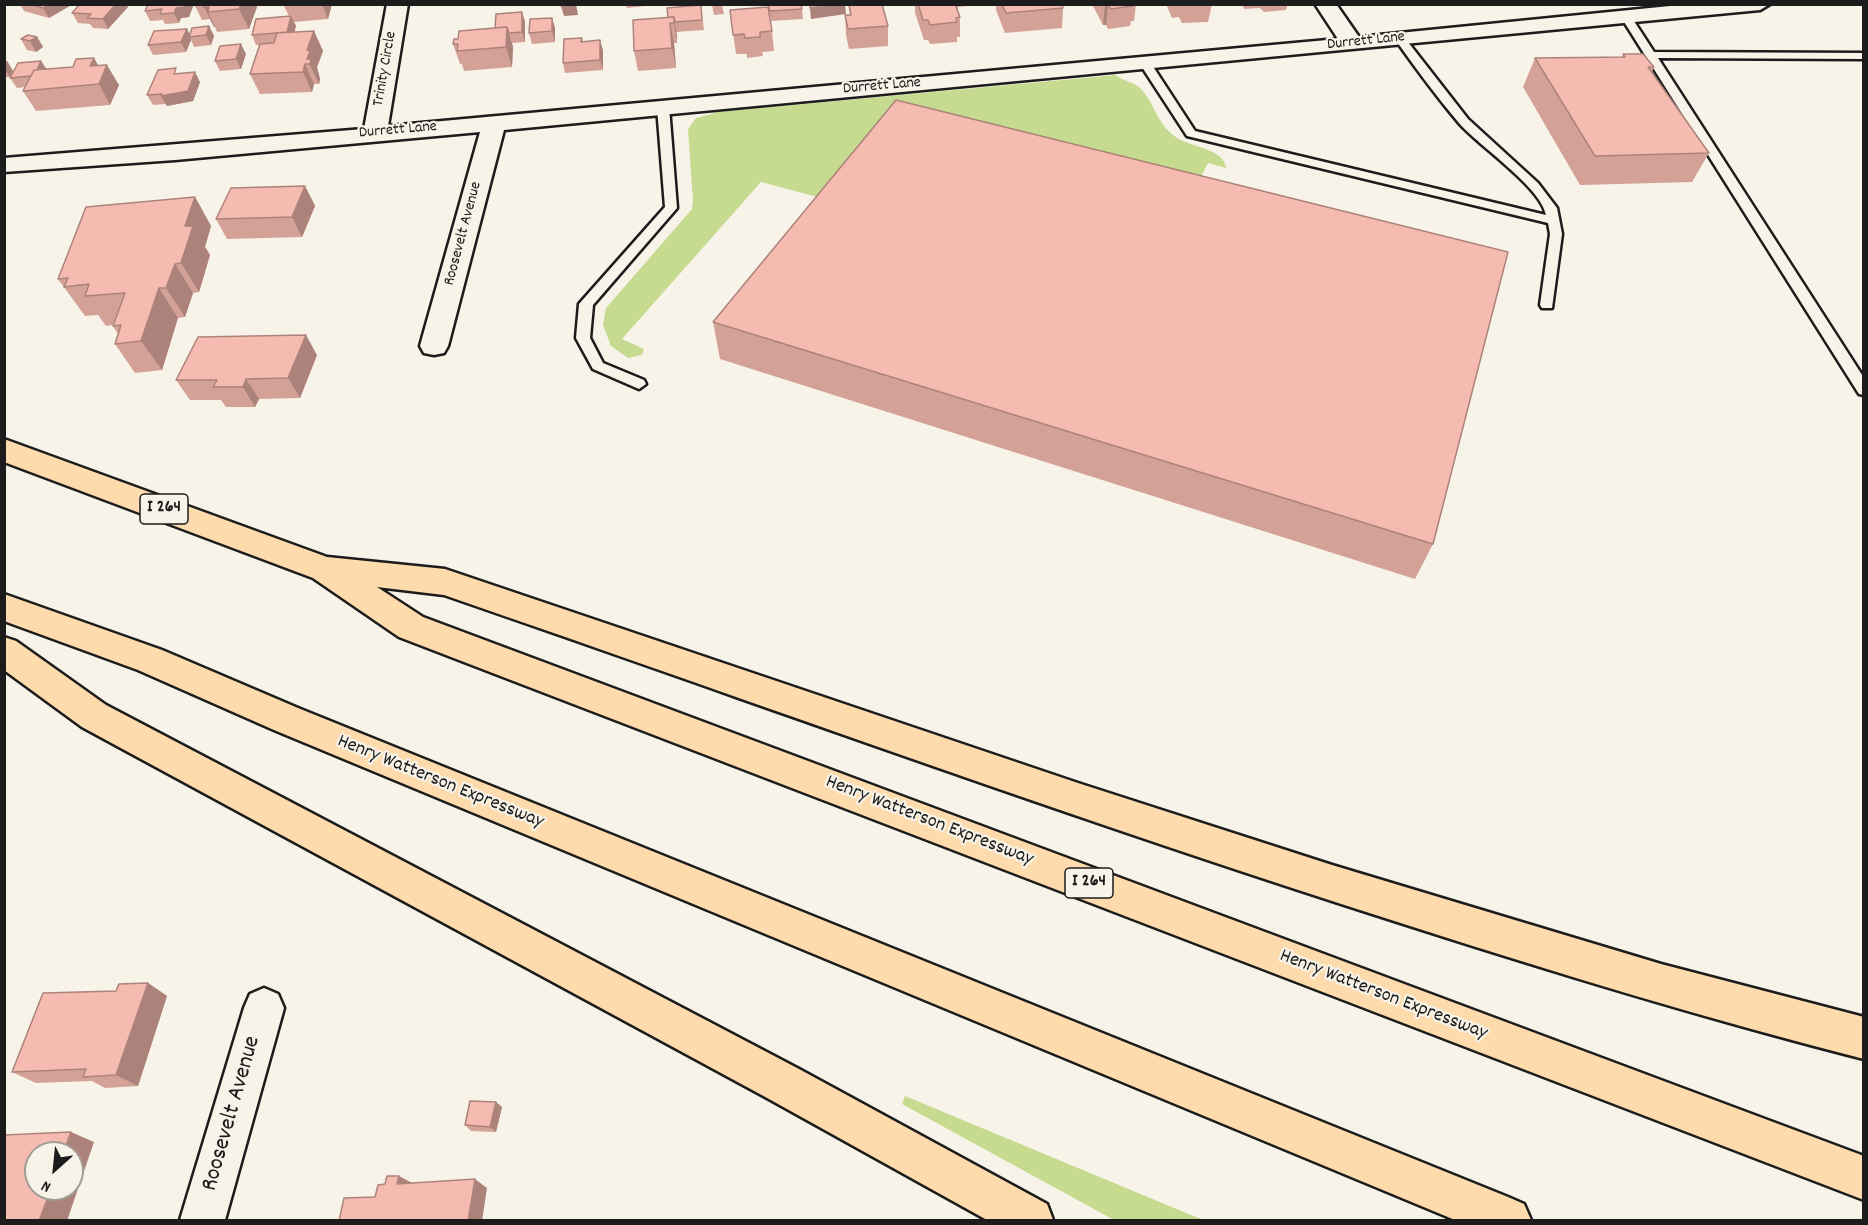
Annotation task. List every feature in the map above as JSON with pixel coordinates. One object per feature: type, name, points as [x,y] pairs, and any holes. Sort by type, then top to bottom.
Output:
[{"type":"highway","name":"Henry Watterson Expressway","points":[[4,450],[324,569],[411,627],[1863,1178]]},
{"type":"highway","points":[[324,569],[445,582],[1114,814],[1346,888],[1743,1009],[1863,1038]]},
{"type":"highway","name":"Henry Watterson Expressway","points":[[4,607],[150,660],[286,719],[1508,1221]]},
{"type":"highway","points":[[4,651],[94,716],[784,1084],[1031,1221]]},
{"type":"street","name":"Trinity Circle","points":[[375,133],[398,4]]},
{"type":"street","points":[[1325,4],[1352,44]]},
{"type":"street","name":"Durrett Lane","points":[[4,165],[175,153],[1146,64],[1760,4]]},
{"type":"street","name":"Roosevelt Avenue","points":[[434,346],[494,122]]},
{"type":"street","name":"Roosevelt Avenue","points":[[202,1221],[264,1008]]},
{"type":"lane","points":[[1626,17],[1646,44],[1650,55],[1863,390]]},
{"type":"lane","points":[[1400,39],[1464,121],[1534,186],[1551,208],[1556,234],[1547,305]]},
{"type":"lane","points":[[1650,55],[1863,56]]},
{"type":"lane","points":[[1146,64],[1191,134],[1554,221]]},
{"type":"lane","points":[[639,384],[598,366],[583,338],[586,304],[671,208],[663,107]]},
{"type":"green space","points":[[1116,75],[1140,88],[1166,129],[1173,135],[1215,153],[1224,162],[1226,168],[1208,163],[1188,202],[836,202],[761,182],[622,339],[644,349],[642,355],[628,358],[611,346],[603,325],[606,308],[692,209],[688,129],[696,118],[718,112]]},
{"type":"green space","points":[[905,1096],[1204,1220],[1114,1220],[902,1104]]},
{"type":"building","points":[[31,4],[49,4],[43,8]]},
{"type":"building","points":[[80,4],[116,4],[103,19],[87,18],[91,14],[72,13]]},
{"type":"building","points":[[148,4],[185,4],[184,7],[176,8],[174,13],[160,14],[162,9],[145,11]]},
{"type":"building","points":[[205,4],[241,4],[239,9],[208,12],[209,7],[204,7]]},
{"type":"building","points":[[768,4],[801,4],[802,9],[770,11]]},
{"type":"building","points":[[810,4],[839,4],[810,8]]},
{"type":"building","points":[[882,4],[888,26],[848,29],[845,15],[851,15],[849,5]]},
{"type":"building","points":[[918,4],[955,4],[960,17],[956,18],[957,22],[930,25],[928,20],[923,20]]},
{"type":"building","points":[[1002,4],[1062,4],[1063,8],[1006,13]]},
{"type":"building","points":[[1105,4],[1132,4],[1133,6],[1111,9]]},
{"type":"building","points":[[701,5],[702,20],[675,22],[674,17],[668,17],[667,8]]},
{"type":"building","points":[[768,7],[772,31],[760,32],[760,37],[745,38],[744,34],[733,35],[730,10]]},
{"type":"building","points":[[522,12],[522,32],[509,33],[507,27],[495,28],[496,14]]},
{"type":"building","points":[[291,16],[287,32],[252,35],[256,19]]},
{"type":"building","points":[[674,17],[674,23],[670,23],[672,48],[634,51],[633,20]]},
{"type":"building","points":[[552,18],[552,31],[529,33],[530,19]]},
{"type":"building","points":[[209,26],[206,35],[189,37],[192,28]]},
{"type":"building","points":[[507,27],[506,47],[457,51],[458,44],[453,44],[454,39],[458,39],[459,31]]},
{"type":"building","points":[[187,29],[181,42],[148,45],[154,31]]},
{"type":"building","points":[[314,31],[307,50],[310,51],[307,59],[311,59],[310,64],[305,64],[303,72],[250,74],[260,44],[274,43],[277,33]]},
{"type":"building","points":[[28,35],[37,37],[30,41],[21,39]]},
{"type":"building","points":[[582,38],[581,42],[600,40],[600,60],[563,63],[564,39]]},
{"type":"building","points":[[241,44],[236,59],[215,61],[220,46]]},
{"type":"building","points":[[1623,54],[1643,54],[1654,67],[1648,67],[1709,153],[1595,156],[1535,58],[1625,57]]},
{"type":"building","points":[[94,58],[90,66],[107,65],[99,84],[23,91],[34,70],[73,67],[76,59]]},
{"type":"building","points":[[41,61],[31,76],[10,78],[18,63]]},
{"type":"building","points":[[176,68],[174,74],[195,72],[188,91],[161,96],[162,94],[147,95],[158,70]]},
{"type":"building","points":[[896,100],[1508,252],[1433,544],[713,322]]},
{"type":"building","points":[[305,186],[292,217],[216,219],[231,188]]},
{"type":"building","points":[[195,197],[185,226],[193,226],[181,263],[175,264],[166,288],[159,288],[141,341],[115,344],[121,325],[113,326],[125,293],[85,296],[89,284],[64,287],[68,278],[58,279],[86,207]]},
{"type":"building","points":[[306,335],[288,378],[246,379],[243,387],[213,387],[217,380],[176,380],[198,337]]},
{"type":"building","points":[[148,983],[116,1075],[83,1077],[86,1069],[12,1072],[43,993],[116,991],[119,984]]},
{"type":"building","points":[[470,1101],[496,1102],[490,1127],[465,1125]]},
{"type":"building","points":[[71,1132],[68,1141],[24,1141],[24,1201],[46,1201],[39,1221],[4,1221],[4,1135]]},
{"type":"building","points":[[387,1176],[399,1176],[397,1184],[475,1179],[468,1221],[339,1221],[344,1198],[375,1197],[378,1185],[385,1184]]}]
